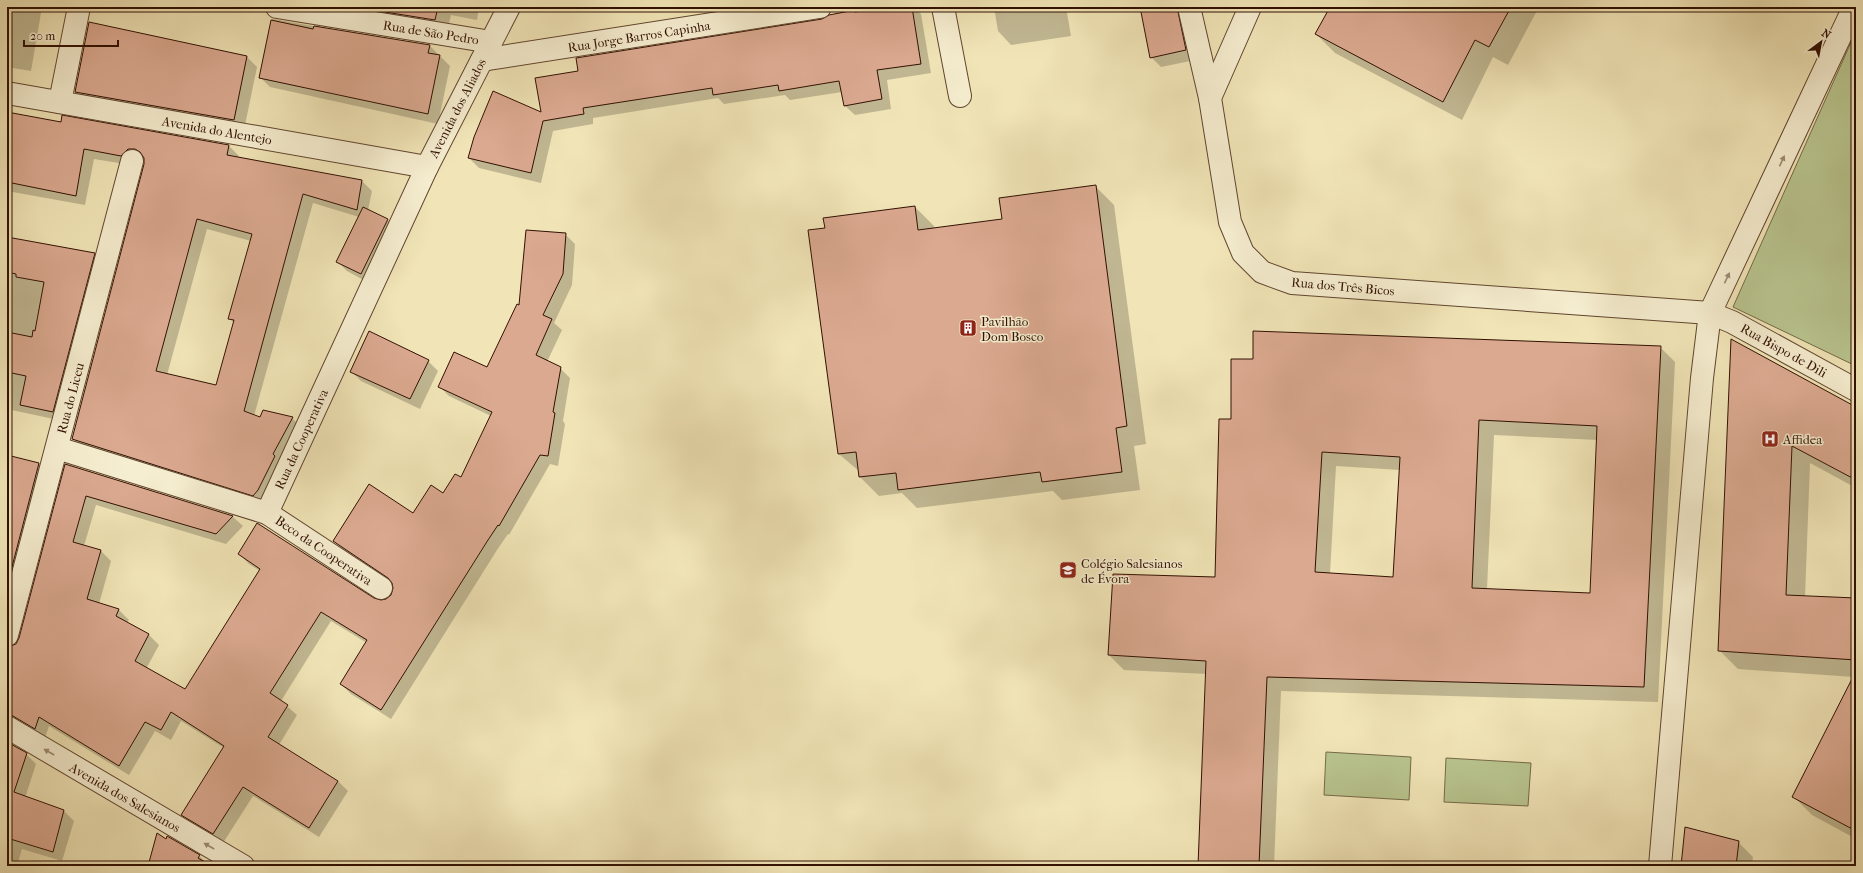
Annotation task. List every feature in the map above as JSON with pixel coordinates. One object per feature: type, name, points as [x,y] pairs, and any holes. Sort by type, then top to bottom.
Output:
[{"type":"street","points":[[60,102],[79,7]]},
{"type":"street","name":"Rua de São Pedro","points":[[277,7],[487,51]]},
{"type":"street","name":"Avenida dos Aliados","points":[[427,167],[509,7]]},
{"type":"street","name":"Rua Jorge Barros Capinha","points":[[487,51],[773,11],[820,7]]},
{"type":"street","points":[[943,7],[960,96]]},
{"type":"street","name":"Rua dos Três Bicos","points":[[1189,7],[1210,98],[1230,222],[1243,252],[1262,272],[1292,283],[1710,313]]},
{"type":"street","points":[[1210,98],[1250,7]]},
{"type":"street","points":[[1660,866],[1702,378],[1710,313],[1854,7]]},
{"type":"street","name":"Avenida do Alentejo","points":[[7,93],[427,167]]},
{"type":"street","name":"Rua do Liceu","points":[[7,635],[132,161]]},
{"type":"street","name":"Rua da Cooperativa","points":[[267,512],[427,167]]},
{"type":"street","name":"Rua Bispo de Dili","points":[[1710,313],[1732,322],[1856,390]]},
{"type":"street","points":[[57,448],[267,512]]},
{"type":"street","name":"Beco da Cooperativa","points":[[267,512],[381,588]]},
{"type":"street","name":"Avenida dos Salesianos","points":[[7,727],[243,866]]},
{"type":"green space","points":[[1856,31],[1856,366],[1733,307]]},
{"type":"green space","points":[[1326,752],[1411,757],[1409,800],[1324,795]]},
{"type":"green space","points":[[1446,758],[1531,763],[1528,806],[1444,802]]},
{"type":"building","points":[[354,7],[438,7],[435,20]]},
{"type":"building","points":[[888,7],[912,7],[921,64],[877,70],[882,99],[844,106],[839,81],[779,91],[778,85],[713,95],[712,88],[583,108],[584,114],[543,121],[531,173],[468,158],[474,137],[493,91],[541,112],[535,78],[578,71],[576,58],[822,19],[829,15],[855,10],[855,12]]},
{"type":"building","points":[[1140,7],[1177,7],[1186,50],[1150,58]]},
{"type":"building","points":[[1330,7],[1511,7],[1489,47],[1475,40],[1443,102],[1315,34]]},
{"type":"building","points":[[271,20],[313,29],[314,26],[430,45],[428,53],[440,55],[428,114],[259,78]]},
{"type":"building","points":[[89,22],[247,56],[234,120],[75,92]]},
{"type":"building","points":[[7,112],[61,122],[62,115],[229,145],[227,155],[362,180],[357,210],[303,194],[244,411],[260,417],[263,410],[293,417],[273,454],[275,456],[258,490],[253,496],[72,439],[144,164],[144,158],[140,152],[135,149],[128,149],[121,156],[84,149],[76,196],[7,182]],"holes":[[[197,219],[252,234],[228,319],[234,320],[216,385],[156,371]]]},
{"type":"building","name":"Pavilhão Dom Bosco","points":[[1096,185],[1127,426],[1116,428],[1122,472],[1042,482],[1040,472],[898,490],[896,473],[859,477],[856,452],[838,454],[808,230],[825,228],[823,218],[915,206],[918,230],[1002,219],[999,198]]},
{"type":"building","points":[[363,207],[388,219],[361,274],[336,262]]},
{"type":"building","points":[[526,230],[566,233],[563,274],[543,315],[552,319],[536,355],[561,367],[553,412],[555,413],[548,456],[540,455],[499,526],[498,525],[488,540],[381,710],[340,684],[367,640],[321,612],[270,693],[288,705],[268,737],[338,781],[309,828],[243,787],[213,834],[181,815],[224,746],[171,712],[161,730],[145,722],[119,766],[39,717],[35,729],[13,716],[7,715],[7,647],[16,644],[19,638],[65,464],[233,516],[216,534],[86,496],[73,542],[101,550],[87,599],[119,609],[116,616],[149,634],[135,661],[185,689],[260,569],[238,554],[257,523],[374,598],[381,600],[386,599],[391,595],[393,588],[392,583],[388,578],[333,541],[369,484],[413,513],[431,485],[443,493],[455,474],[461,477],[492,412],[438,387],[454,352],[487,367],[517,304],[519,305]]},
{"type":"building","points":[[7,237],[95,253],[53,412],[20,405],[26,376],[7,372],[7,332],[32,337],[33,330],[35,331],[44,282],[16,277],[16,274],[7,272]]},
{"type":"building","points":[[369,331],[429,360],[410,399],[350,372]]},
{"type":"building","points":[[1253,331],[1661,346],[1644,687],[1267,677],[1259,866],[1198,866],[1206,661],[1108,655],[1113,574],[1215,577],[1219,419],[1231,419],[1231,359],[1253,359]],"holes":[[[1479,420],[1597,426],[1590,593],[1472,588]],[[1322,452],[1400,457],[1393,577],[1315,572]]]},
{"type":"building","points":[[1731,339],[1856,407],[1856,480],[1792,446],[1786,595],[1856,598],[1856,660],[1718,651]]},
{"type":"building","points":[[7,455],[39,463],[7,586]]},
{"type":"building","points":[[1856,671],[1856,831],[1792,797]]},
{"type":"building","points":[[7,742],[27,753],[14,792],[64,810],[53,852],[7,838]]},
{"type":"building","points":[[1685,827],[1739,841],[1736,866],[1681,866]]},
{"type":"building","points":[[157,833],[166,839],[167,836],[200,855],[198,858],[212,866],[148,866]]},
{"type":"place","name":"Pavilhão Dom Bosco","points":[[968,328]]},
{"type":"place","name":"Affidea","points":[[1770,439]]},
{"type":"place","name":"Colégio Salesianos de Évora","points":[[1068,570]]}]
